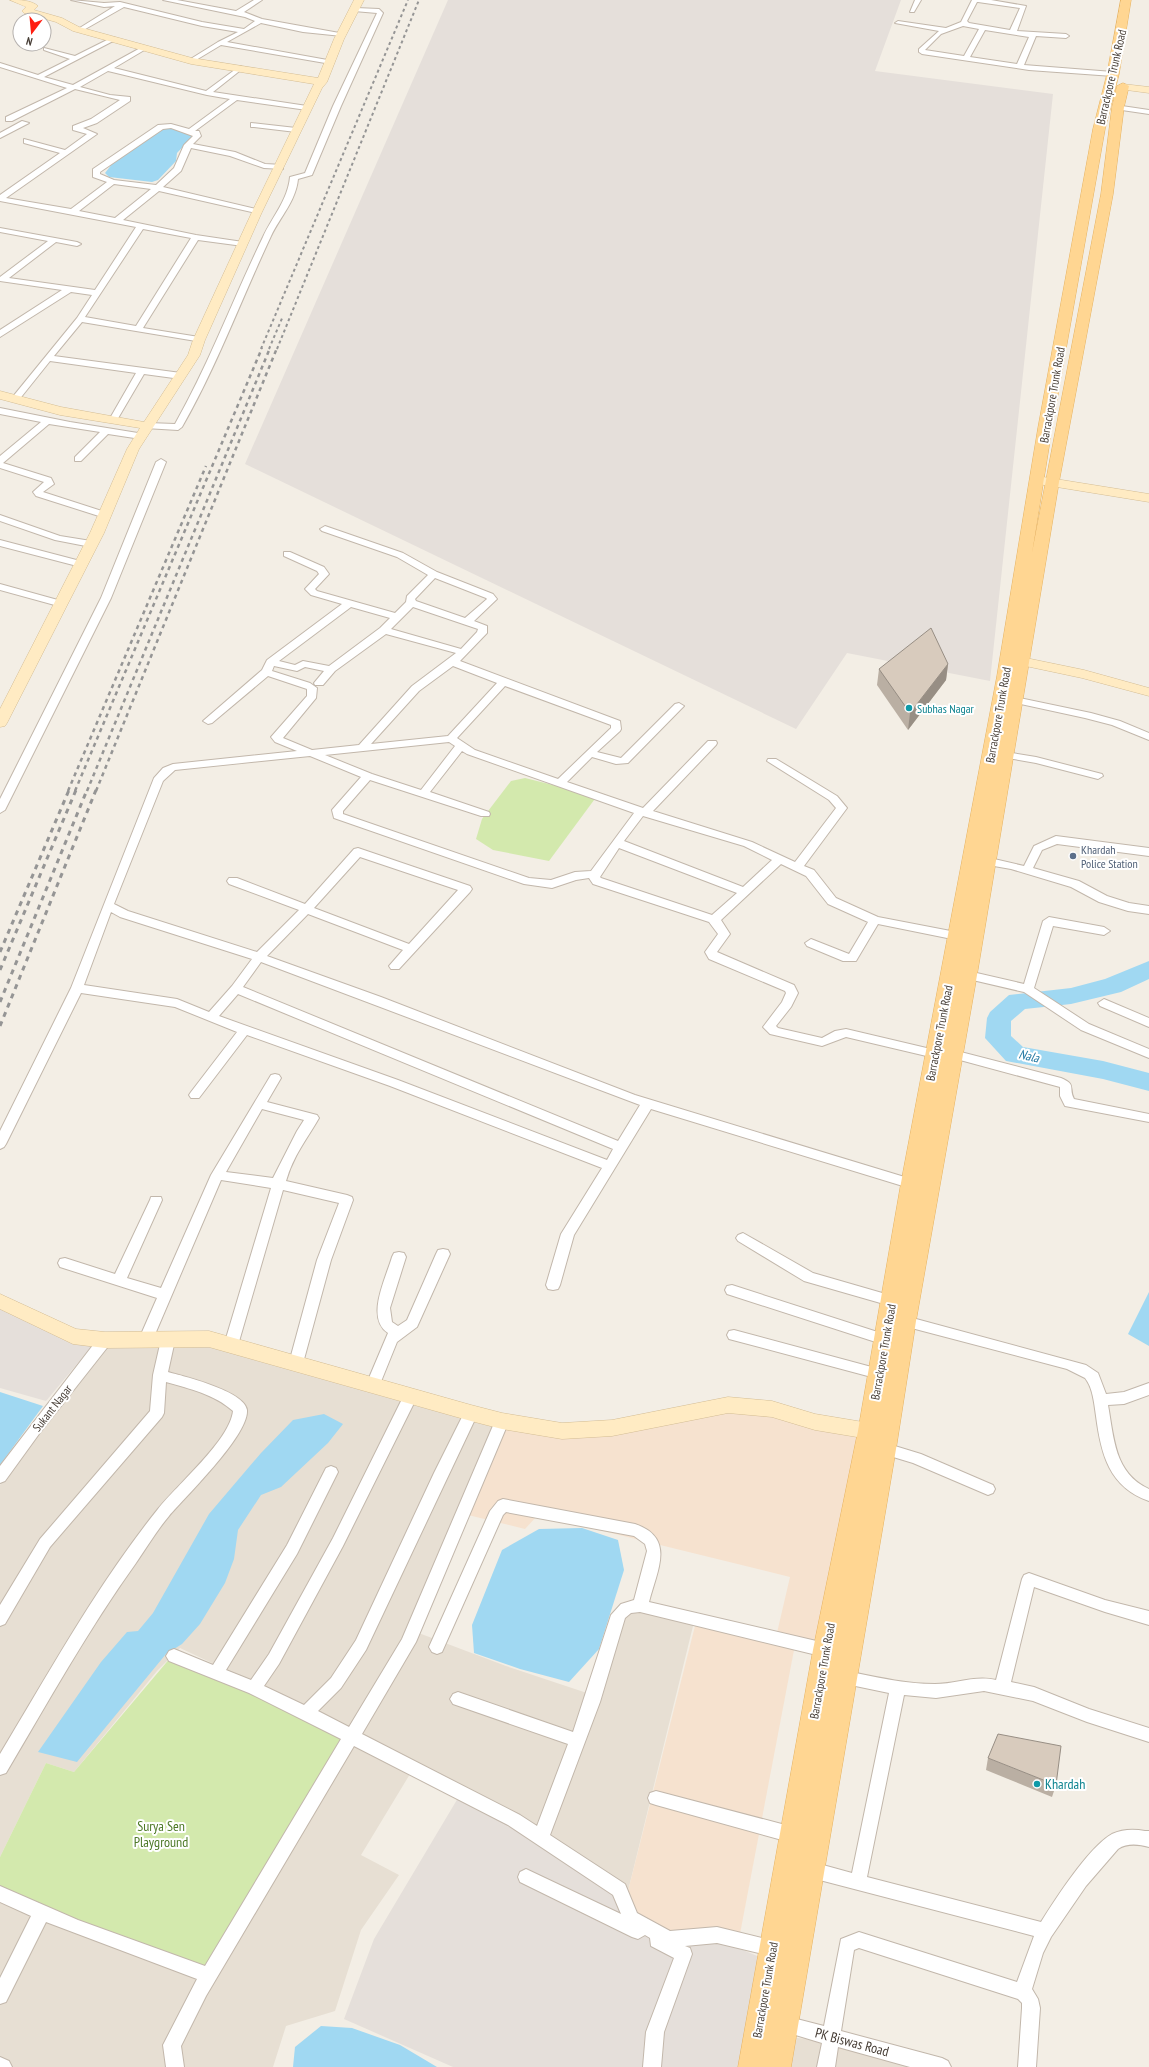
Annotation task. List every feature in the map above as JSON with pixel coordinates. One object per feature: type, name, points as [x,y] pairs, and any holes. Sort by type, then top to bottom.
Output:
[{"type":"main road","name":"Barrackpore Trunk Road","points":[[752,2067],[824,1650],[881,1438],[879,1374],[911,1183],[944,1054],[968,975],[979,860],[1005,676],[1044,481],[1107,194],[1118,107],[1118,80],[1126,0]]},
{"type":"main road","name":"Barrackpore Trunk Road","points":[[777,2067],[799,1952],[846,1678],[881,1438],[905,1321],[929,1188],[957,936],[979,860],[1006,755],[1021,661],[1044,481],[1099,129],[1118,80],[1135,0]]},
{"type":"street","points":[[15,0],[33,6],[26,11],[59,20],[80,30],[144,48],[192,60],[322,82]]},
{"type":"street","points":[[74,0],[104,5],[123,5],[202,24],[245,32]]},
{"type":"street","points":[[80,30],[131,0]]},
{"type":"street","points":[[166,0],[238,13],[260,21],[303,30],[342,34]]},
{"type":"street","points":[[238,13],[259,0]]},
{"type":"street","points":[[912,11],[918,0]]},
{"type":"street","points":[[964,23],[976,0],[1023,6],[1024,8],[1013,31]]},
{"type":"street","points":[[0,411],[106,431],[145,431],[178,427],[198,393],[272,225],[294,187],[294,177],[308,175],[325,138],[336,106],[380,13],[379,11],[357,5],[342,34],[322,82],[307,108],[280,167],[257,212],[199,340],[194,355],[181,376],[145,431],[133,449],[105,515],[62,604],[0,723]]},
{"type":"street","points":[[192,60],[220,43],[245,32],[260,21]]},
{"type":"street","points":[[898,23],[979,34]]},
{"type":"street","points":[[1066,36],[1030,34],[983,28],[964,23],[939,33],[921,50],[922,52],[966,59],[1118,80],[1149,90]]},
{"type":"street","points":[[966,59],[983,28]]},
{"type":"street","points":[[1020,66],[1032,41],[1033,37],[1030,34]]},
{"type":"street","points":[[234,37],[281,47]]},
{"type":"street","points":[[39,77],[113,39]]},
{"type":"street","points":[[220,43],[331,62]]},
{"type":"street","points":[[9,119],[74,87],[144,48]]},
{"type":"street","points":[[52,50],[75,58]]},
{"type":"street","points":[[0,198],[93,134],[76,128],[94,121],[127,99],[109,97],[1,66]]},
{"type":"street","points":[[106,68],[207,93],[307,108]]},
{"type":"street","points":[[207,93],[240,68]]},
{"type":"street","points":[[190,131],[234,98]]},
{"type":"street","points":[[1118,107],[1149,112]]},
{"type":"street","points":[[0,116],[25,123],[0,136]]},
{"type":"street","points":[[254,125],[296,130]]},
{"type":"street","points":[[117,221],[150,192],[158,188],[178,168],[188,146],[197,136],[196,133],[190,131],[164,126],[144,136],[96,171],[96,175],[112,182],[158,188],[257,212]]},
{"type":"street","points":[[27,141],[66,153]]},
{"type":"street","points":[[188,146],[232,154],[264,166],[280,167]]},
{"type":"street","points":[[74,212],[112,182]]},
{"type":"street","points":[[0,198],[196,237],[243,244]]},
{"type":"street","points":[[15,399],[80,319],[141,226]]},
{"type":"street","points":[[0,230],[77,244]]},
{"type":"street","points":[[0,241],[12,233]]},
{"type":"street","points":[[138,329],[196,237]]},
{"type":"street","points":[[1,279],[54,240]]},
{"type":"street","points":[[1,279],[96,293]]},
{"type":"street","points":[[0,334],[70,289]]},
{"type":"street","points":[[80,319],[199,340]]},
{"type":"street","points":[[47,358],[181,376]]},
{"type":"street","points":[[113,420],[142,370]]},
{"type":"street","points":[[0,395],[60,411],[113,420],[145,431]]},
{"type":"street","points":[[47,421],[2,466],[48,480],[49,484],[38,492],[39,494],[105,515]]},
{"type":"street","points":[[78,460],[106,431]]},
{"type":"street","points":[[0,810],[106,598],[161,462]]},
{"type":"street","points":[[1044,481],[1149,498]]},
{"type":"street","points":[[0,518],[58,538],[91,544]]},
{"type":"street","points":[[325,528],[400,555],[434,574],[490,596],[492,599],[467,622]]},
{"type":"street","points":[[0,543],[81,564]]},
{"type":"street","points":[[287,554],[321,569],[324,574],[310,590],[314,593],[397,617]]},
{"type":"street","points":[[319,683],[331,669],[384,630],[411,603],[410,598],[434,574]]},
{"type":"street","points":[[0,587],[62,604]]},
{"type":"street","points":[[362,748],[418,685],[439,669],[454,661],[482,633],[483,628],[411,603]]},
{"type":"street","points":[[208,721],[266,672],[271,662],[348,604]]},
{"type":"street","points":[[384,630],[462,652]]},
{"type":"street","points":[[454,661],[459,665],[616,723],[616,729],[560,783]]},
{"type":"street","points":[[1021,661],[1084,674],[1149,692]]},
{"type":"street","points":[[271,662],[297,668],[303,664],[331,669]]},
{"type":"street","points":[[266,672],[312,688],[312,696],[276,737],[311,754],[368,776],[485,814]]},
{"type":"street","points":[[451,739],[504,681]]},
{"type":"street","points":[[1015,700],[1087,715],[1116,723],[1149,737]]},
{"type":"street","points":[[590,753],[616,761],[624,761],[679,706]]},
{"type":"street","points":[[0,1144],[77,988],[158,780],[167,770],[180,765],[311,754],[451,739],[471,752],[643,812],[748,844],[810,872],[832,901],[875,920],[957,936]]},
{"type":"street","points":[[712,743],[643,812],[596,874],[594,877],[597,881],[713,919],[722,929],[724,934],[711,952],[713,956],[790,988],[792,993],[786,1004],[770,1024],[770,1027],[774,1031],[822,1042],[829,1040],[836,1034],[846,1033],[944,1054],[1057,1081],[1066,1085],[1066,1096],[1069,1103],[1149,1118]]},
{"type":"street","points":[[423,794],[461,746]]},
{"type":"street","points":[[1006,755],[1036,760],[1098,776]]},
{"type":"street","points":[[772,761],[833,798],[842,808],[797,867]]},
{"type":"street","points":[[368,776],[338,810],[338,816],[528,881],[552,884],[575,876],[596,874]]},
{"type":"street","points":[[1027,870],[1038,848],[1056,840],[1149,852]]},
{"type":"street","points":[[618,843],[744,892]]},
{"type":"street","points":[[211,1018],[236,989],[259,957],[306,910],[358,852],[466,889],[395,966]]},
{"type":"street","points":[[713,919],[720,916],[779,859]]},
{"type":"street","points":[[979,860],[1027,870],[1075,884],[1103,899],[1128,907],[1149,910]]},
{"type":"street","points":[[234,881],[306,910],[410,948]]},
{"type":"street","points":[[108,906],[124,914],[259,957],[648,1103],[929,1188]]},
{"type":"street","points":[[811,943],[847,958],[852,958],[875,920]]},
{"type":"street","points":[[1028,989],[1049,922],[1104,931]]},
{"type":"street","points":[[968,975],[1028,989],[1085,1027],[1149,1054]]},
{"type":"street","points":[[77,988],[176,1003],[244,1031],[394,1083],[610,1166]]},
{"type":"street","points":[[236,989],[621,1147]]},
{"type":"street","points":[[1104,1003],[1149,1023]]},
{"type":"street","points":[[195,1095],[244,1031]]},
{"type":"street","points":[[146,1340],[206,1197],[217,1175],[275,1078]]},
{"type":"street","points":[[553,1285],[568,1234],[648,1103]]},
{"type":"street","points":[[231,1345],[279,1184],[289,1158],[303,1131],[313,1118],[259,1104]]},
{"type":"street","points":[[217,1175],[279,1184],[347,1200],[337,1222],[311,1305],[296,1364]]},
{"type":"street","points":[[119,1280],[156,1200]]},
{"type":"street","points":[[743,1238],[809,1277],[891,1301]]},
{"type":"street","points":[[373,1385],[391,1340],[397,1332],[408,1328],[412,1323],[443,1254]]},
{"type":"street","points":[[397,1332],[386,1325],[383,1308],[399,1258]]},
{"type":"street","points":[[65,1263],[165,1295]]},
{"type":"street","points":[[732,1290],[885,1340]]},
{"type":"street","points":[[0,1301],[73,1336],[105,1340],[209,1339],[471,1413],[502,1421],[562,1431],[612,1428],[728,1405],[772,1409],[815,1422],[881,1438],[916,1458],[988,1489]]},
{"type":"street","points":[[905,1321],[1063,1363],[1089,1373],[1097,1386],[1101,1400],[1106,1439],[1114,1465],[1123,1480],[1149,1495]]},
{"type":"street","points":[[734,1335],[879,1374]]},
{"type":"street","name":"Sukant Nagar","points":[[0,1477],[34,1430],[105,1340]]},
{"type":"street","points":[[0,1619],[45,1543],[157,1413],[160,1375],[168,1340]]},
{"type":"street","points":[[0,1768],[106,1593],[163,1513],[224,1444],[239,1418],[240,1409],[234,1402],[160,1375]]},
{"type":"street","points":[[1101,1400],[1124,1398],[1149,1389]]},
{"type":"street","points":[[254,1688],[274,1659],[338,1542],[411,1395]]},
{"type":"street","points":[[306,1713],[336,1683],[361,1645],[441,1472],[471,1413]]},
{"type":"street","points":[[173,2066],[172,2045],[208,1975],[408,1642],[502,1421]]},
{"type":"street","points":[[216,1673],[294,1547],[314,1510],[331,1472]]},
{"type":"street","points":[[437,1647],[497,1511],[503,1505],[635,1530],[647,1535],[654,1543],[654,1551],[640,1606]]},
{"type":"street","points":[[1002,1687],[1019,1613],[1029,1579],[1105,1606],[1149,1618]]},
{"type":"street","points":[[541,1838],[576,1740],[592,1702],[620,1615],[629,1606],[640,1606],[824,1650]]},
{"type":"street","points":[[174,1656],[254,1688],[306,1713],[514,1820],[619,1890],[631,1919],[669,1939],[717,1935],[772,1948],[799,1952]]},
{"type":"street","points":[[846,1678],[898,1688],[936,1690],[984,1684],[1002,1687],[1034,1694],[1087,1715],[1149,1735]]},
{"type":"street","points":[[858,1882],[898,1688]]},
{"type":"street","points":[[458,1699],[576,1740]]},
{"type":"street","points":[[656,1798],[793,1835]]},
{"type":"street","points":[[1023,1992],[1034,1955],[1045,1931],[1102,1851],[1118,1839],[1141,1837],[1149,1839]]},
{"type":"street","points":[[812,1870],[1045,1931]]},
{"type":"street","points":[[526,1877],[684,1954],[655,2032],[652,2067]]},
{"type":"street","points":[[0,1894],[41,1914],[103,1938],[208,1975]]},
{"type":"street","points":[[0,1996],[41,1914]]},
{"type":"street","points":[[826,2067],[830,2036],[847,1945],[852,1941],[867,1942],[1023,1992],[1030,1998],[1031,2008],[1027,2067]]},
{"type":"street","name":"PK Biswas Road","points":[[785,2024],[942,2067]]},
{"type":"shaded area","points":[[448,0],[901,0],[875,71],[1053,94],[990,681],[847,653],[796,729],[245,464]]},
{"type":"shaded area","points":[[0,1306],[93,1345],[46,1401],[0,1388]]},
{"type":"shaded area","points":[[209,1344],[498,1424],[402,1638],[378,1684],[348,1730],[180,1648],[157,1671],[74,1772],[46,1763],[0,1857],[0,1485],[50,1415],[107,1346]]},
{"type":"shaded area","points":[[727,1407],[860,1436],[825,1647],[776,1637],[790,1577],[538,1515],[525,1529],[468,1515],[502,1427],[556,1438],[613,1433]]},
{"type":"shaded area","points":[[627,1607],[694,1622],[628,1891],[358,1737],[416,1632],[506,1666],[602,1698]]},
{"type":"shaded area","points":[[696,1622],[794,1650],[739,1939],[668,1931],[640,1918],[628,1891]]},
{"type":"shaded area","points":[[353,1743],[410,1774],[361,1855],[399,1875],[361,1930],[335,2011],[286,2026],[273,2067],[0,2067],[0,2005],[41,1918],[211,1983]]},
{"type":"shaded area","points":[[458,1798],[519,1830],[613,1892],[672,1945],[721,1941],[767,1960],[760,2067],[453,2067],[344,2019],[374,1939]]},
{"type":"shaded area","points":[[0,1899],[37,1915],[0,1989]]},
{"type":"shaded area","points":[[784,2037],[822,2040],[916,2067],[779,2067]]},
{"type":"green space","points":[[525,778],[597,796],[549,861],[493,850],[476,839],[482,819],[511,781]]},
{"type":"green space","name":"Surya Sen Playground","points":[[171,1657],[243,1688],[342,1737],[206,1966],[51,1912],[0,1886],[0,1857],[46,1763],[74,1772]]},
{"type":"water","points":[[163,128],[182,129],[194,135],[177,153],[176,161],[158,180],[152,182],[109,177],[105,173],[116,159]]},
{"type":"water","points":[[1149,1292],[1149,1346],[1128,1334]]},
{"type":"water","points":[[0,1392],[43,1406],[0,1465]]},
{"type":"water","points":[[324,1414],[343,1424],[328,1443],[281,1487],[261,1495],[238,1530],[234,1559],[225,1583],[200,1624],[182,1644],[166,1654],[77,1762],[38,1752],[101,1662],[127,1632],[138,1631],[153,1613],[209,1514],[261,1453],[293,1420]]},
{"type":"water","points":[[582,1528],[618,1540],[624,1570],[599,1649],[569,1682],[520,1669],[474,1653],[472,1625],[502,1550],[539,1529]]},
{"type":"water","points":[[321,2026],[352,2028],[400,2045],[437,2067],[293,2067],[295,2047]]},
{"type":"building","name":"Subhas Nagar","points":[[931,628],[948,664],[910,713],[879,669]]},
{"type":"building","points":[[998,1734],[1061,1746],[1056,1785],[988,1758]]},
{"type":"waterway","name":"Nala","points":[[1149,969],[1112,986],[1071,996],[1018,1001],[999,1018],[998,1038],[1015,1055],[1103,1070],[1149,1082]]},
{"type":"railway","points":[[261,349],[408,0]]},
{"type":"railway","points":[[277,349],[419,0]]},
{"type":"railway","points":[[269,349],[283,316]]},
{"type":"railway","points":[[75,791],[262,348]]},
{"type":"railway","points":[[87,791],[270,348]]},
{"type":"railway","points":[[96,791],[277,348]]},
{"type":"railway","points":[[68,791],[206,466]]},
{"type":"railway","points":[[0,952],[69,790]]},
{"type":"railway","points":[[0,970],[76,790]]},
{"type":"railway","points":[[0,1002],[87,790]]},
{"type":"railway","points":[[0,1026],[96,790]]},
{"type":"place","name":"Subhas Nagar","points":[[909,708]]},
{"type":"place","name":"Khardah Police Station","points":[[1073,856]]},
{"type":"place","name":"Khardah","points":[[1037,1784]]}]
